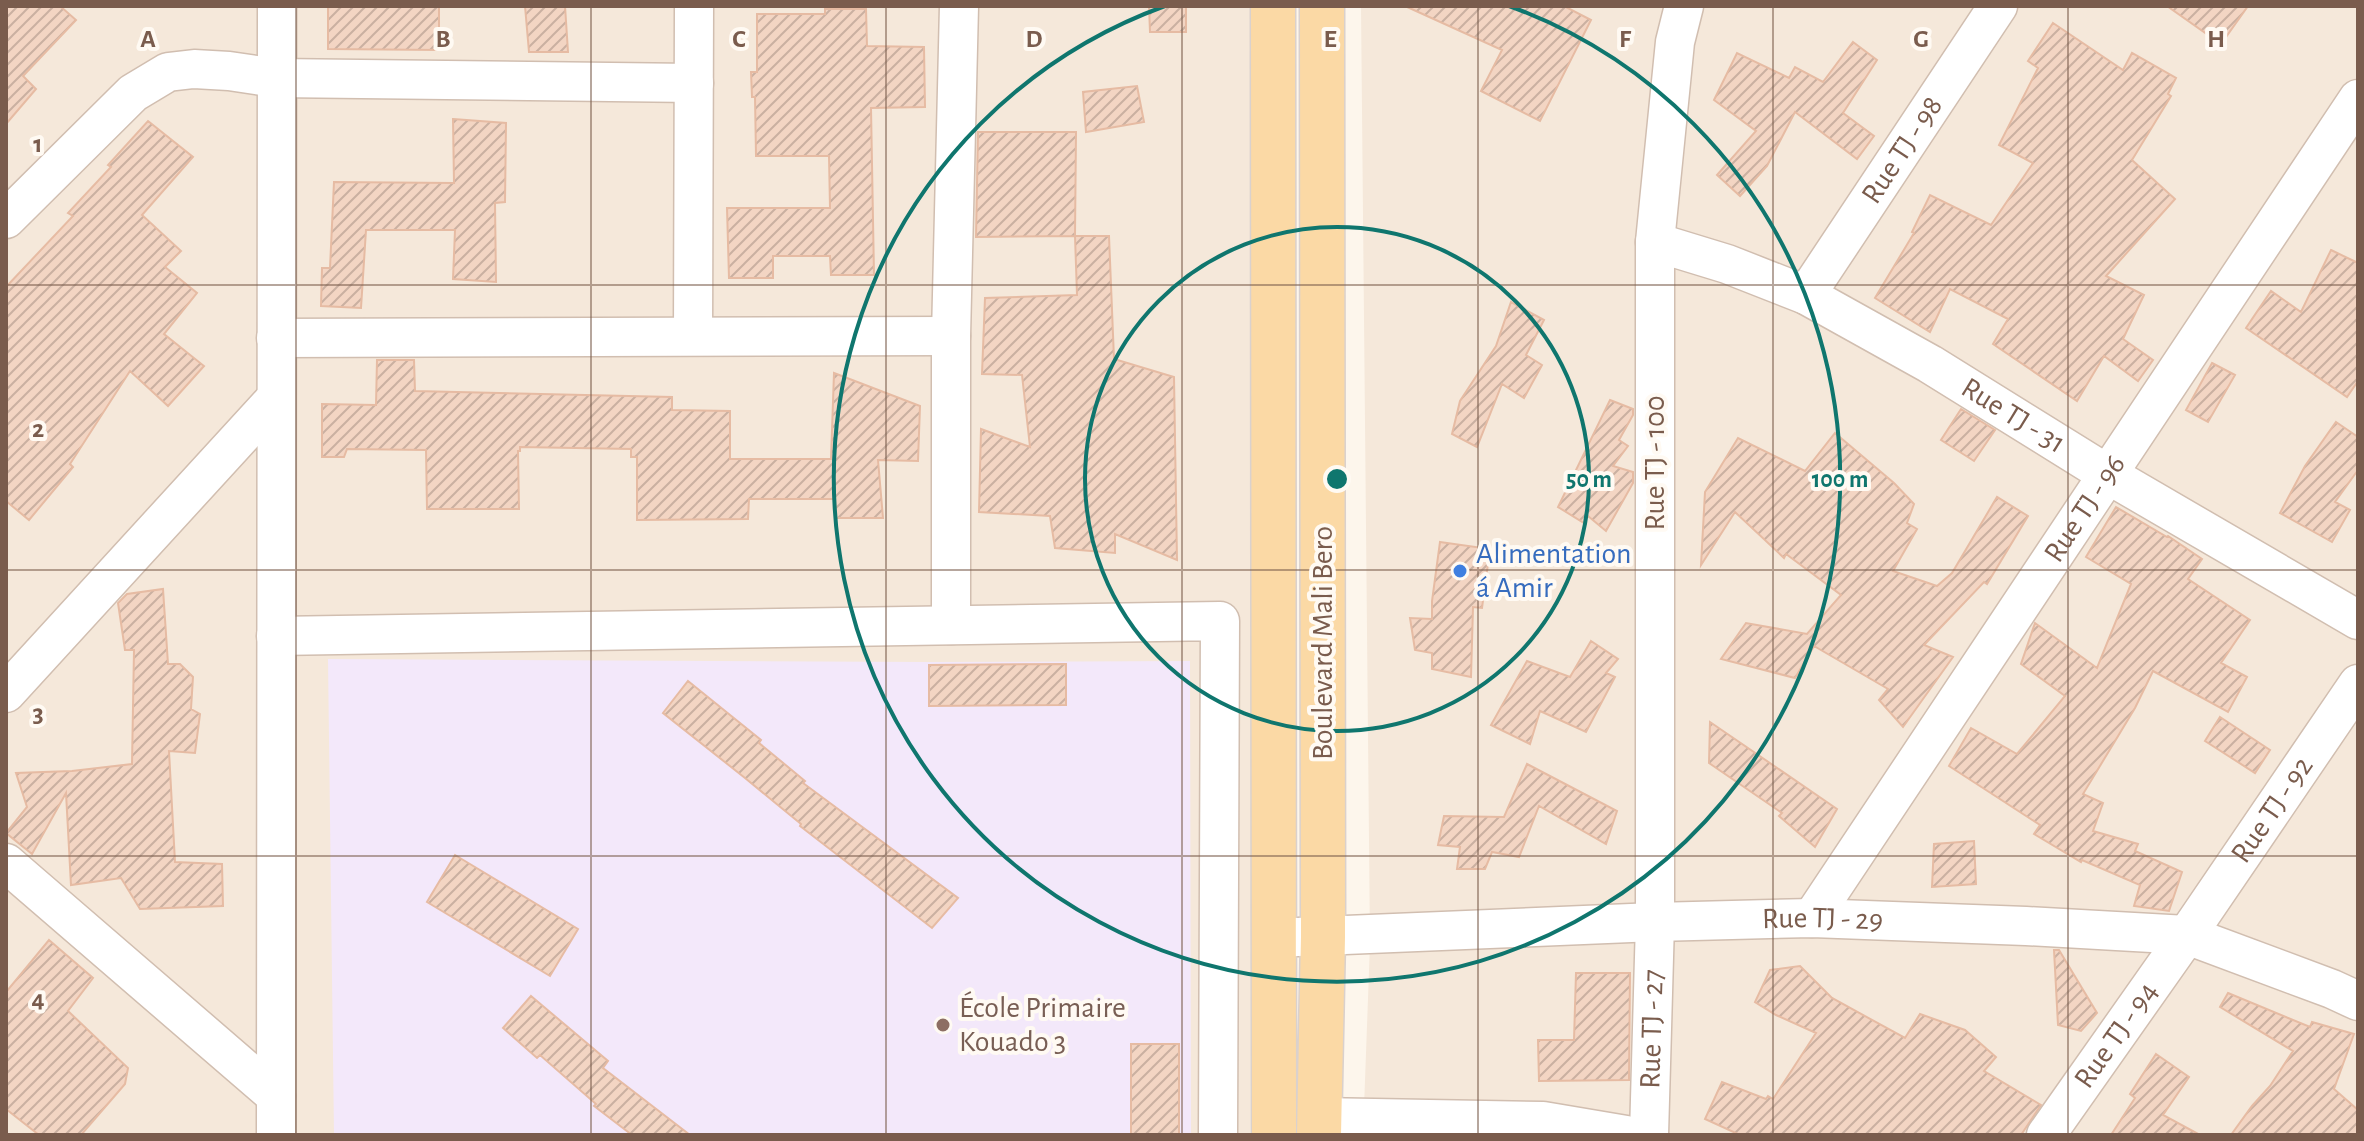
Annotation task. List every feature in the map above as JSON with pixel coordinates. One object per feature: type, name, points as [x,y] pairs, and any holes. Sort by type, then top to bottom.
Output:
[{"type":"main road","name":"Boulevard Mali Bero","points":[[1273,6],[1274,1135]]},
{"type":"main road","name":"Boulevard Mali Bero","points":[[1319,1126],[1323,937],[1322,6]]},
{"type":"street","points":[[276,1135],[277,6]]},
{"type":"street","points":[[693,336],[694,6]]},
{"type":"street","points":[[951,625],[951,336],[959,6]]},
{"type":"street","name":"Rue TJ - 100","points":[[1655,922],[1655,242],[1675,42],[1684,6]]},
{"type":"street","name":"Rue TJ - 98","points":[[1806,295],[1998,6]]},
{"type":"street","points":[[6,219],[133,93],[168,72],[194,69],[276,78],[694,83]]},
{"type":"street","name":"Rue TJ - 96","points":[[1812,918],[2358,99]]},
{"type":"street","name":"Rue TJ - 31","points":[[1655,242],[1727,264],[1806,295],[1930,364],[2107,474],[2358,620]]},
{"type":"street","points":[[276,338],[951,336]]},
{"type":"street","points":[[6,693],[276,398]]},
{"type":"street","points":[[276,636],[1220,621],[1218,1135]]},
{"type":"street","name":"Rue TJ - 92","points":[[2187,935],[2358,684]]},
{"type":"street","points":[[6,863],[276,1096]]},
{"type":"street","name":"Rue TJ - 29","points":[[1273,938],[1812,918],[2187,935],[2358,1001]]},
{"type":"street","name":"Rue TJ - 27","points":[[1649,1135],[1655,922]]},
{"type":"street","name":"Rue TJ - 94","points":[[2046,1135],[2187,935]]},
{"type":"street","points":[[1217,1012],[1272,1014]]},
{"type":"street","points":[[1319,1126],[1543,1121],[1626,1135]]},
{"type":"shaded area","points":[[6,6],[1255,6],[1250,1135],[6,1135]]},
{"type":"shaded area","points":[[1361,6],[2358,6],[2358,1135],[1363,1135],[1370,944]]},
{"type":"shaded area","points":[[328,659],[1190,661],[1191,1135],[334,1135]]},
{"type":"building","points":[[6,6],[60,6],[76,20],[23,76],[36,89],[6,124]]},
{"type":"building","points":[[328,6],[439,6],[439,50],[328,49]]},
{"type":"building","points":[[525,6],[565,6],[568,52],[529,52]]},
{"type":"building","points":[[1149,6],[1186,6],[1186,32],[1150,32]]},
{"type":"building","points":[[1405,6],[1564,6],[1591,20],[1540,121],[1481,91],[1502,50]]},
{"type":"building","points":[[2167,6],[2248,6],[2221,44]]},
{"type":"building","points":[[825,9],[866,9],[867,46],[924,47],[925,107],[871,108],[874,275],[831,275],[830,256],[773,256],[773,278],[729,278],[727,208],[830,208],[829,156],[756,156],[755,97],[752,97],[751,72],[757,72],[757,14],[825,14]]},
{"type":"building","points":[[2053,23],[2123,70],[2132,53],[2176,78],[2168,94],[2171,96],[2132,160],[2175,199],[2106,276],[2144,295],[2123,339],[2153,360],[2138,381],[2104,356],[2077,401],[1993,344],[2008,319],[1950,289],[1930,332],[1875,298],[1914,233],[1930,195],[1991,225],[2033,163],[1999,145],[2038,68],[2028,61]]},
{"type":"building","points":[[1853,42],[1877,60],[1843,113],[1874,136],[1857,159],[1795,112],[1767,166],[1740,196],[1717,175],[1756,131],[1714,100],[1737,53],[1789,78],[1795,67],[1823,82]]},
{"type":"building","points":[[1137,86],[1144,122],[1086,132],[1083,92]]},
{"type":"building","points":[[453,119],[506,123],[505,202],[495,203],[496,282],[453,279],[455,230],[366,230],[361,308],[321,306],[322,268],[330,268],[334,182],[454,183]]},
{"type":"building","points":[[148,121],[193,157],[142,215],[181,251],[165,267],[197,293],[164,334],[204,366],[168,406],[130,371],[70,464],[73,467],[29,520],[6,501],[6,287],[73,216],[68,213]]},
{"type":"building","points":[[978,132],[1076,132],[1075,236],[976,237]]},
{"type":"building","points":[[1075,236],[1109,236],[1114,359],[1174,377],[1177,560],[1115,534],[1115,553],[1055,548],[1050,516],[979,512],[981,429],[1030,447],[1022,375],[982,374],[985,298],[1077,295]]},
{"type":"building","points":[[2331,250],[2358,263],[2358,381],[2347,397],[2246,328],[2271,291],[2301,312]]},
{"type":"building","points":[[1511,302],[1544,320],[1526,355],[1542,365],[1524,398],[1502,384],[1477,447],[1452,434],[1460,401],[1496,346]]},
{"type":"building","points":[[377,360],[414,360],[415,391],[672,397],[672,410],[730,411],[730,459],[831,459],[834,373],[920,406],[918,461],[878,460],[883,518],[836,518],[835,499],[749,499],[748,519],[637,520],[637,457],[631,457],[631,449],[520,447],[519,509],[427,509],[426,450],[347,449],[344,457],[322,457],[322,404],[376,405]]},
{"type":"building","points":[[2212,363],[2235,375],[2208,422],[2186,410]]},
{"type":"building","points":[[1610,400],[1633,409],[1633,415],[1619,440],[1628,446],[1613,466],[1633,472],[1633,483],[1606,531],[1588,516],[1584,523],[1558,507]]},
{"type":"building","points":[[1961,409],[1995,430],[1974,461],[1941,440]]},
{"type":"building","points":[[2336,422],[2358,437],[2358,470],[2335,502],[2350,510],[2332,542],[2280,513],[2305,466]]},
{"type":"building","points":[[1835,433],[1914,504],[1907,523],[1917,529],[1893,571],[1937,586],[1952,573],[1997,497],[2028,516],[1987,584],[1984,582],[1924,645],[1953,657],[1903,727],[1879,700],[1888,689],[1814,646],[1795,678],[1721,659],[1746,623],[1807,634],[1841,595],[1786,554],[1784,558],[1735,512],[1701,565],[1705,492],[1738,438],[1805,471]]},
{"type":"building","points":[[2116,507],[2202,559],[2188,579],[2250,620],[2221,663],[2247,677],[2228,712],[2153,671],[2135,708],[2083,794],[2103,803],[2093,831],[2138,844],[2135,851],[2182,872],[2169,911],[2134,906],[2140,885],[2081,862],[2034,834],[2040,825],[1949,766],[1971,728],[2017,754],[2065,696],[2021,664],[2035,623],[2097,668],[2131,584],[2086,557]]},
{"type":"building","points":[[1440,542],[1490,549],[1482,608],[1473,607],[1471,677],[1432,669],[1432,653],[1415,650],[1410,618],[1432,619]]},
{"type":"building","points":[[163,589],[168,664],[180,664],[193,677],[191,709],[200,714],[195,753],[169,751],[175,862],[222,864],[223,906],[140,909],[121,878],[71,885],[66,793],[32,854],[6,833],[27,807],[16,773],[132,764],[134,650],[125,650],[118,603],[127,594]]},
{"type":"building","points":[[1591,641],[1618,659],[1606,673],[1615,677],[1586,732],[1540,711],[1530,744],[1491,725],[1527,661],[1570,677]]},
{"type":"building","points":[[1066,664],[1066,705],[929,706],[929,665]]},
{"type":"building","points":[[688,681],[761,740],[759,743],[805,781],[803,783],[958,898],[932,928],[800,826],[663,713]]},
{"type":"building","points":[[2220,717],[2270,750],[2255,773],[2205,741]]},
{"type":"building","points":[[1710,722],[1837,809],[1815,847],[1779,816],[1782,813],[1709,763]]},
{"type":"building","points":[[1527,764],[1617,811],[1606,844],[1539,806],[1519,857],[1492,852],[1485,869],[1457,869],[1460,847],[1438,845],[1444,816],[1504,817]]},
{"type":"building","points":[[1974,841],[1976,884],[1932,887],[1934,844]]},
{"type":"building","points":[[455,855],[578,929],[550,976],[427,902]]},
{"type":"building","points":[[49,940],[93,978],[68,1011],[128,1068],[125,1084],[81,1135],[39,1135],[6,1109],[6,992]]},
{"type":"building","points":[[2054,950],[2059,950],[2097,1013],[2081,1031],[2058,1025]]},
{"type":"building","points":[[1800,966],[1832,998],[1905,1038],[1920,1014],[1965,1030],[1996,1057],[1984,1071],[2041,1105],[2021,1135],[1740,1135],[1705,1119],[1722,1082],[1773,1099],[1816,1033],[1755,1002],[1770,970]]},
{"type":"building","points":[[1576,973],[1630,973],[1629,1080],[1539,1081],[1538,1040],[1574,1040]]},
{"type":"building","points":[[2228,993],[2310,1027],[2312,1022],[2354,1034],[2334,1089],[2358,1110],[2358,1135],[2231,1135],[2293,1051],[2220,1007]]},
{"type":"building","points":[[531,996],[608,1061],[603,1068],[690,1135],[632,1135],[594,1106],[596,1104],[540,1055],[537,1058],[503,1028]]},
{"type":"building","points":[[1131,1044],[1179,1044],[1179,1135],[1131,1135]]},
{"type":"building","points":[[2156,1054],[2189,1077],[2163,1115],[2200,1135],[2111,1135],[2135,1098],[2130,1094]]},
{"type":"place","name":"Alimentation á Amir","points":[[1460,571]]},
{"type":"place","name":"École Primaire Kouado 3","points":[[943,1025]]}]
